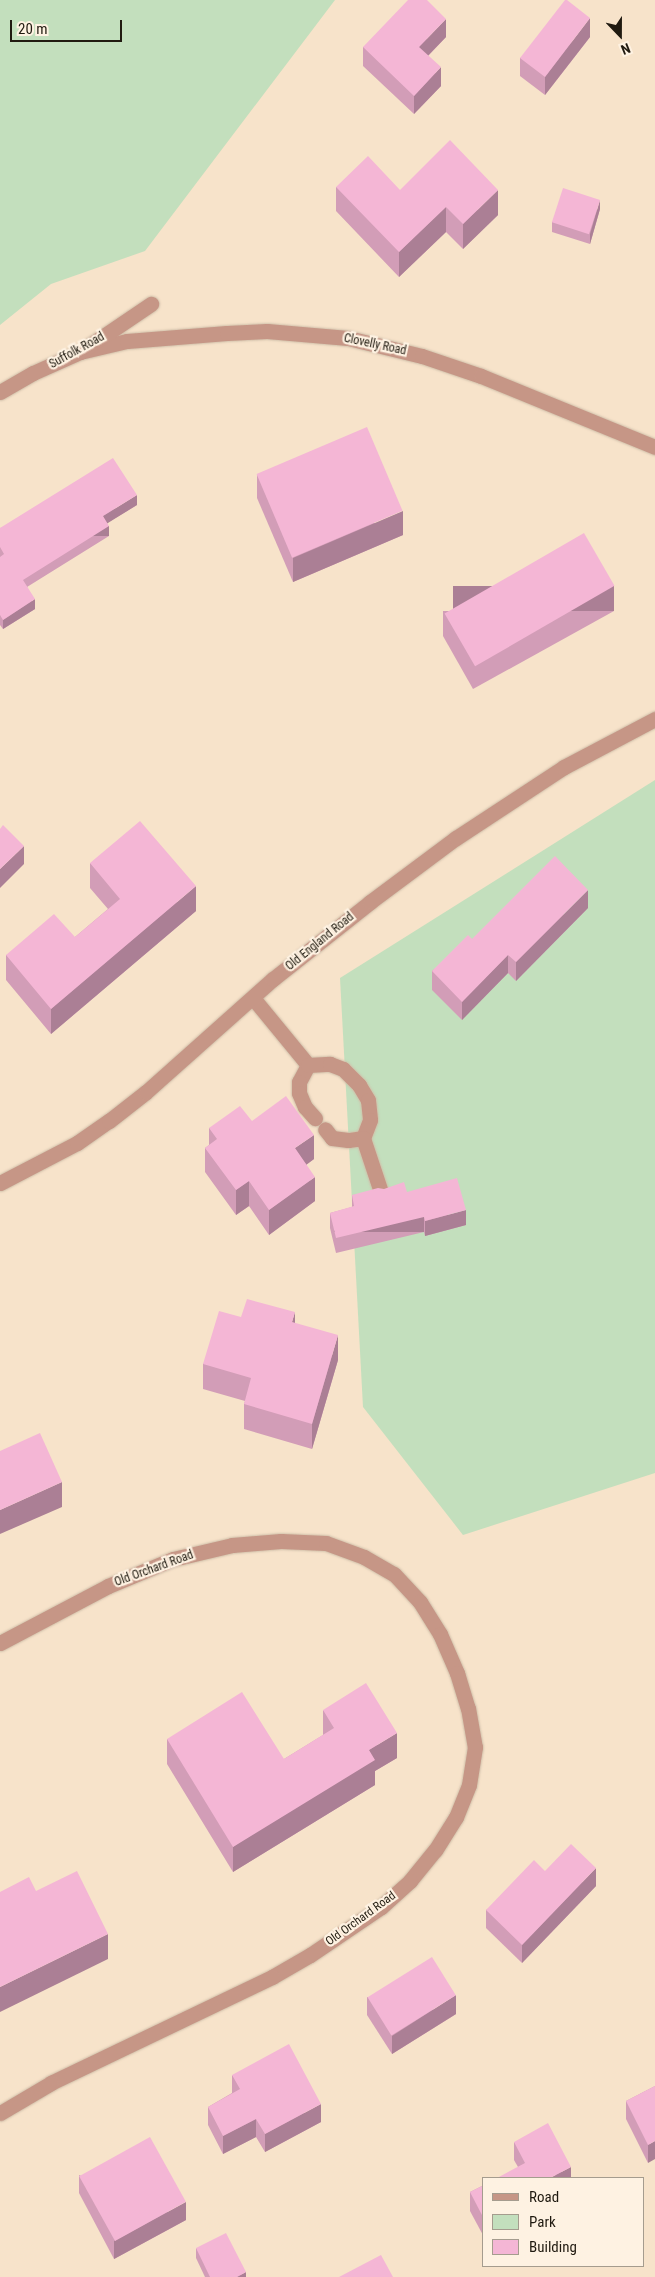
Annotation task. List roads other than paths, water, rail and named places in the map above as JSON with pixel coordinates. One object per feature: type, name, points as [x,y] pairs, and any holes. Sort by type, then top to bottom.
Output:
[{"type":"street","name":"Suffolk Road","points":[[0,392],[80,352],[150,304]]},
{"type":"street","name":"Clovelly Road","points":[[80,352],[127,341],[227,332],[267,331],[348,338],[422,356],[481,376],[655,447]]},
{"type":"street","name":"Old England Road","points":[[0,1183],[77,1143],[109,1121],[253,998],[370,902],[464,832],[564,767],[655,719]]},
{"type":"street","points":[[253,998],[308,1064]]},
{"type":"street","points":[[308,1064],[299,1082],[298,1093],[306,1107],[332,1138],[348,1140],[362,1138]]},
{"type":"street","points":[[308,1064],[330,1064],[343,1068],[359,1084],[368,1100],[370,1120],[362,1138],[382,1195]]},
{"type":"street","name":"Old Orchard Road","points":[[0,1643],[108,1586],[173,1560],[232,1545],[281,1541],[326,1543],[364,1556],[394,1574],[420,1602],[440,1634],[457,1673],[468,1708],[475,1747],[469,1785],[456,1817],[435,1850],[410,1881],[381,1907],[310,1955],[272,1977],[52,2083],[0,2113]]}]
